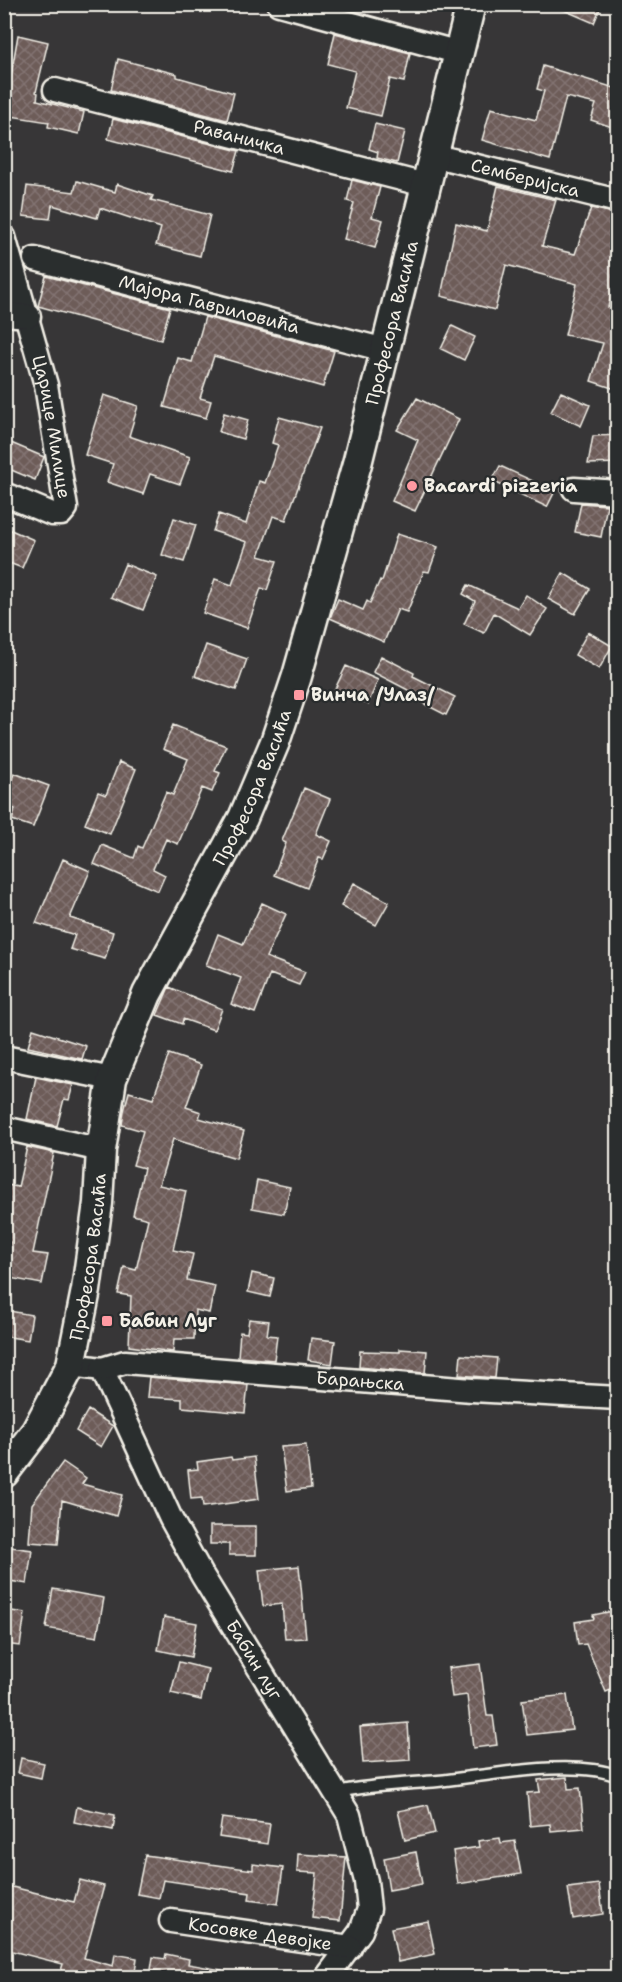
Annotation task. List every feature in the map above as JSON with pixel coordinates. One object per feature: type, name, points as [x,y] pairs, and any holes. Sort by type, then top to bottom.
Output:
[{"type":"street","points":[[279,4],[460,53]]},
{"type":"street","name":"Професора Васића","points":[[4,1473],[36,1431],[71,1365],[98,1203],[101,1150],[112,1079],[147,994],[231,842],[275,742],[322,594],[471,4]]},
{"type":"street","name":"Раваничка","points":[[55,90],[425,185]]},
{"type":"street","name":"Семберијска","points":[[432,155],[618,201]]},
{"type":"street","points":[[4,237],[29,316],[4,314]]},
{"type":"street","name":"Мајора Гавриловића","points":[[35,259],[385,350]]},
{"type":"street","name":"Царице Милице","points":[[4,494],[52,514],[61,514],[66,508],[46,385],[29,316]]},
{"type":"street","points":[[574,489],[618,492]]},
{"type":"street","points":[[4,1057],[112,1079]]},
{"type":"street","points":[[4,1128],[101,1150]]},
{"type":"street","name":"Барањска","points":[[102,1369],[125,1362],[472,1390],[618,1398]]},
{"type":"street","points":[[71,1365],[102,1369]]},
{"type":"street","name":"Бабин луг","points":[[102,1369],[171,1519],[197,1566],[349,1815],[366,1881],[369,1909],[362,1931],[326,1977]]},
{"type":"street","name":"Косовке Девојке","points":[[171,1921],[350,1947]]},
{"type":"lane","points":[[337,1792],[583,1768],[603,1770],[618,1776]]},
{"type":"building","points":[[550,4],[602,4],[594,23]]},
{"type":"building","points":[[335,33],[410,53],[404,82],[390,79],[381,116],[346,108],[355,71],[328,64]]},
{"type":"building","points":[[18,35],[48,42],[36,92],[38,93],[37,100],[84,112],[79,134],[48,127],[49,122],[4,115]]},
{"type":"building","points":[[118,59],[177,74],[177,77],[234,93],[227,120],[111,90]]},
{"type":"building","points":[[543,66],[618,89],[618,129],[591,120],[596,104],[566,97],[550,160],[482,140],[491,108],[536,120],[544,91],[537,89]]},
{"type":"building","points":[[113,119],[239,151],[233,171],[108,139]]},
{"type":"building","points":[[375,124],[405,131],[397,163],[377,158],[378,152],[369,149]]},
{"type":"building","points":[[352,180],[380,187],[372,217],[383,220],[375,248],[344,239],[354,203],[347,201]]},
{"type":"building","points":[[77,181],[115,192],[117,184],[153,196],[151,200],[210,215],[200,256],[156,245],[161,228],[100,208],[97,218],[52,205],[50,219],[23,216],[27,186],[74,192]]},
{"type":"building","points":[[498,186],[556,200],[542,246],[575,254],[591,208],[618,214],[618,270],[608,307],[618,308],[618,390],[591,381],[603,343],[565,335],[577,284],[506,265],[495,310],[441,296],[456,223],[487,231]]},
{"type":"building","points":[[46,276],[170,308],[161,340],[38,306]]},
{"type":"building","points":[[205,317],[334,351],[323,387],[214,356],[200,398],[211,401],[206,418],[164,407],[178,358],[192,362]]},
{"type":"building","points":[[452,326],[475,337],[464,360],[441,349]]},
{"type":"building","points":[[561,392],[590,405],[581,426],[551,412]]},
{"type":"building","points":[[104,395],[138,406],[129,436],[190,457],[180,484],[150,474],[143,494],[107,482],[113,464],[85,455]]},
{"type":"building","points":[[417,398],[459,419],[415,511],[392,501],[418,440],[397,430]]},
{"type":"building","points":[[224,413],[248,420],[243,439],[219,432]]},
{"type":"building","points":[[279,417],[320,428],[286,520],[273,516],[259,556],[277,561],[267,590],[261,588],[247,628],[203,613],[215,579],[232,585],[247,542],[213,531],[219,514],[246,524],[259,481],[265,483],[278,445],[272,443]]},
{"type":"building","points":[[618,435],[618,463],[588,464],[593,436]]},
{"type":"building","points":[[4,440],[44,457],[35,480],[4,467]]},
{"type":"building","points":[[500,466],[555,491],[547,507],[492,481]]},
{"type":"building","points":[[581,503],[607,505],[601,537],[575,532]]},
{"type":"building","points":[[174,518],[196,525],[184,562],[162,555]]},
{"type":"building","points":[[4,527],[34,540],[22,568],[4,561]]},
{"type":"building","points":[[397,534],[438,547],[429,572],[424,571],[407,612],[398,609],[384,642],[330,618],[338,599],[363,610],[367,601],[370,603],[380,580],[382,581]]},
{"type":"building","points":[[125,564],[157,577],[143,610],[111,597]]},
{"type":"building","points":[[563,573],[590,589],[575,614],[548,599]]},
{"type":"building","points":[[468,585],[518,608],[526,595],[547,609],[530,635],[494,613],[484,633],[464,624],[475,601],[463,594]]},
{"type":"building","points":[[588,632],[612,646],[599,669],[575,655]]},
{"type":"building","points":[[206,645],[247,659],[236,690],[195,676]]},
{"type":"building","points":[[381,656],[414,673],[413,676],[455,697],[446,715],[409,696],[412,692],[373,672]]},
{"type":"building","points":[[346,666],[378,680],[368,704],[335,689]]},
{"type":"building","points":[[173,725],[226,746],[215,771],[220,773],[212,792],[202,788],[178,844],[166,839],[153,869],[165,875],[158,891],[94,864],[102,845],[134,858],[138,846],[142,848],[166,792],[173,795],[188,759],[163,749]]},
{"type":"building","points":[[119,762],[136,769],[110,834],[85,824],[98,792],[106,795]]},
{"type":"building","points":[[14,773],[49,786],[33,827],[12,820],[15,809],[4,805]]},
{"type":"building","points":[[304,788],[330,799],[316,834],[331,841],[323,859],[319,858],[307,888],[274,875],[286,843],[282,841]]},
{"type":"building","points":[[63,859],[90,871],[70,918],[113,932],[105,959],[70,949],[75,935],[36,923]]},
{"type":"building","points":[[354,883],[389,902],[376,925],[341,906]]},
{"type":"building","points":[[262,903],[286,914],[266,957],[305,972],[299,985],[270,974],[255,1013],[231,1004],[241,978],[206,965],[218,934],[243,944]]},
{"type":"building","points":[[169,987],[222,1009],[214,1030],[183,1019],[182,1024],[157,1015]]},
{"type":"building","points":[[33,1029],[86,1046],[82,1059],[28,1047]]},
{"type":"building","points":[[169,1054],[201,1065],[186,1107],[201,1112],[199,1118],[244,1131],[236,1158],[173,1139],[159,1185],[186,1191],[173,1250],[193,1254],[187,1280],[215,1286],[209,1313],[195,1310],[194,1339],[174,1339],[173,1352],[129,1346],[131,1296],[118,1294],[124,1267],[136,1270],[148,1219],[133,1215],[144,1168],[133,1165],[143,1131],[122,1125],[124,1111],[129,1092],[153,1099]]},
{"type":"building","points":[[36,1077],[73,1085],[69,1100],[64,1099],[57,1126],[27,1119]]},
{"type":"building","points":[[27,1147],[54,1153],[33,1253],[48,1255],[42,1284],[4,1277],[10,1242],[4,1241],[8,1207],[4,1207],[4,1200],[8,1185],[18,1187]]},
{"type":"building","points":[[257,1180],[290,1187],[284,1214],[252,1208]]},
{"type":"building","points":[[252,1273],[274,1278],[270,1297],[248,1292]]},
{"type":"building","points":[[4,1310],[32,1315],[28,1340],[4,1336]]},
{"type":"building","points":[[249,1319],[269,1321],[267,1335],[277,1336],[274,1360],[238,1357],[240,1332],[247,1333]]},
{"type":"building","points":[[311,1338],[335,1341],[332,1364],[308,1360]]},
{"type":"building","points":[[400,1349],[427,1351],[425,1373],[359,1367],[360,1351],[400,1352]]},
{"type":"building","points":[[461,1355],[497,1358],[495,1378],[459,1375]]},
{"type":"building","points":[[149,1377],[248,1385],[245,1413],[182,1407],[182,1399],[147,1397]]},
{"type":"building","points":[[88,1410],[113,1426],[101,1447],[76,1431]]},
{"type":"building","points":[[306,1445],[311,1488],[287,1491],[281,1447]]},
{"type":"building","points":[[231,1457],[232,1460],[254,1457],[259,1499],[203,1507],[202,1498],[191,1499],[188,1470],[198,1469],[197,1462]]},
{"type":"building","points":[[63,1462],[86,1478],[82,1484],[122,1495],[116,1516],[62,1500],[58,1544],[29,1542],[32,1504]]},
{"type":"building","points":[[210,1526],[256,1526],[256,1555],[229,1555],[229,1544],[210,1544]]},
{"type":"building","points":[[4,1546],[32,1550],[27,1584],[4,1580]]},
{"type":"building","points":[[299,1566],[306,1638],[285,1639],[282,1604],[263,1606],[259,1570]]},
{"type":"building","points":[[53,1589],[104,1598],[97,1637],[46,1628]]},
{"type":"building","points":[[4,1610],[25,1613],[20,1646],[4,1644]]},
{"type":"building","points":[[618,1610],[618,1687],[606,1692],[586,1644],[578,1645],[575,1622],[594,1619],[593,1615]]},
{"type":"building","points":[[164,1617],[197,1623],[191,1657],[158,1650]]},
{"type":"building","points":[[179,1662],[208,1669],[201,1700],[171,1693]]},
{"type":"building","points":[[480,1664],[487,1716],[493,1716],[497,1745],[473,1748],[467,1695],[452,1697],[448,1668]]},
{"type":"building","points":[[567,1695],[572,1730],[527,1735],[522,1700]]},
{"type":"building","points":[[408,1723],[410,1760],[363,1763],[360,1727]]},
{"type":"building","points":[[21,1758],[44,1763],[41,1778],[18,1773]]},
{"type":"building","points":[[567,1777],[568,1789],[580,1788],[584,1828],[551,1831],[550,1824],[530,1826],[527,1793],[540,1792],[538,1780]]},
{"type":"building","points":[[428,1805],[435,1833],[405,1840],[398,1811]]},
{"type":"building","points":[[77,1807],[115,1815],[113,1830],[74,1822]]},
{"type":"building","points":[[222,1818],[270,1824],[267,1844],[219,1837]]},
{"type":"building","points":[[500,1838],[501,1843],[515,1841],[521,1874],[458,1884],[453,1851],[479,1847],[478,1841]]},
{"type":"building","points":[[416,1852],[422,1884],[389,1890],[384,1858]]},
{"type":"building","points":[[298,1854],[346,1857],[340,1921],[312,1918],[317,1873],[297,1872]]},
{"type":"building","points":[[145,1855],[253,1870],[253,1864],[283,1868],[278,1904],[249,1900],[250,1893],[163,1880],[159,1898],[137,1894]]},
{"type":"building","points":[[80,1880],[104,1886],[84,1958],[113,1966],[115,1954],[137,1958],[135,1972],[138,1973],[138,1977],[59,1977],[63,1964],[4,1949],[4,1885],[74,1902]]},
{"type":"building","points":[[599,1884],[603,1914],[573,1919],[568,1888]]},
{"type":"building","points":[[428,1921],[435,1954],[398,1962],[391,1928]]},
{"type":"building","points":[[166,1954],[189,1959],[188,1964],[222,1970],[221,1977],[186,1977],[151,1970],[153,1957],[165,1959]]},
{"type":"place","name":"Bacardi pizzeria","points":[[412,486]]},
{"type":"place","name":"Винча /Улаз/","points":[[299,695]]},
{"type":"place","name":"Бабин Луг","points":[[107,1321]]}]
